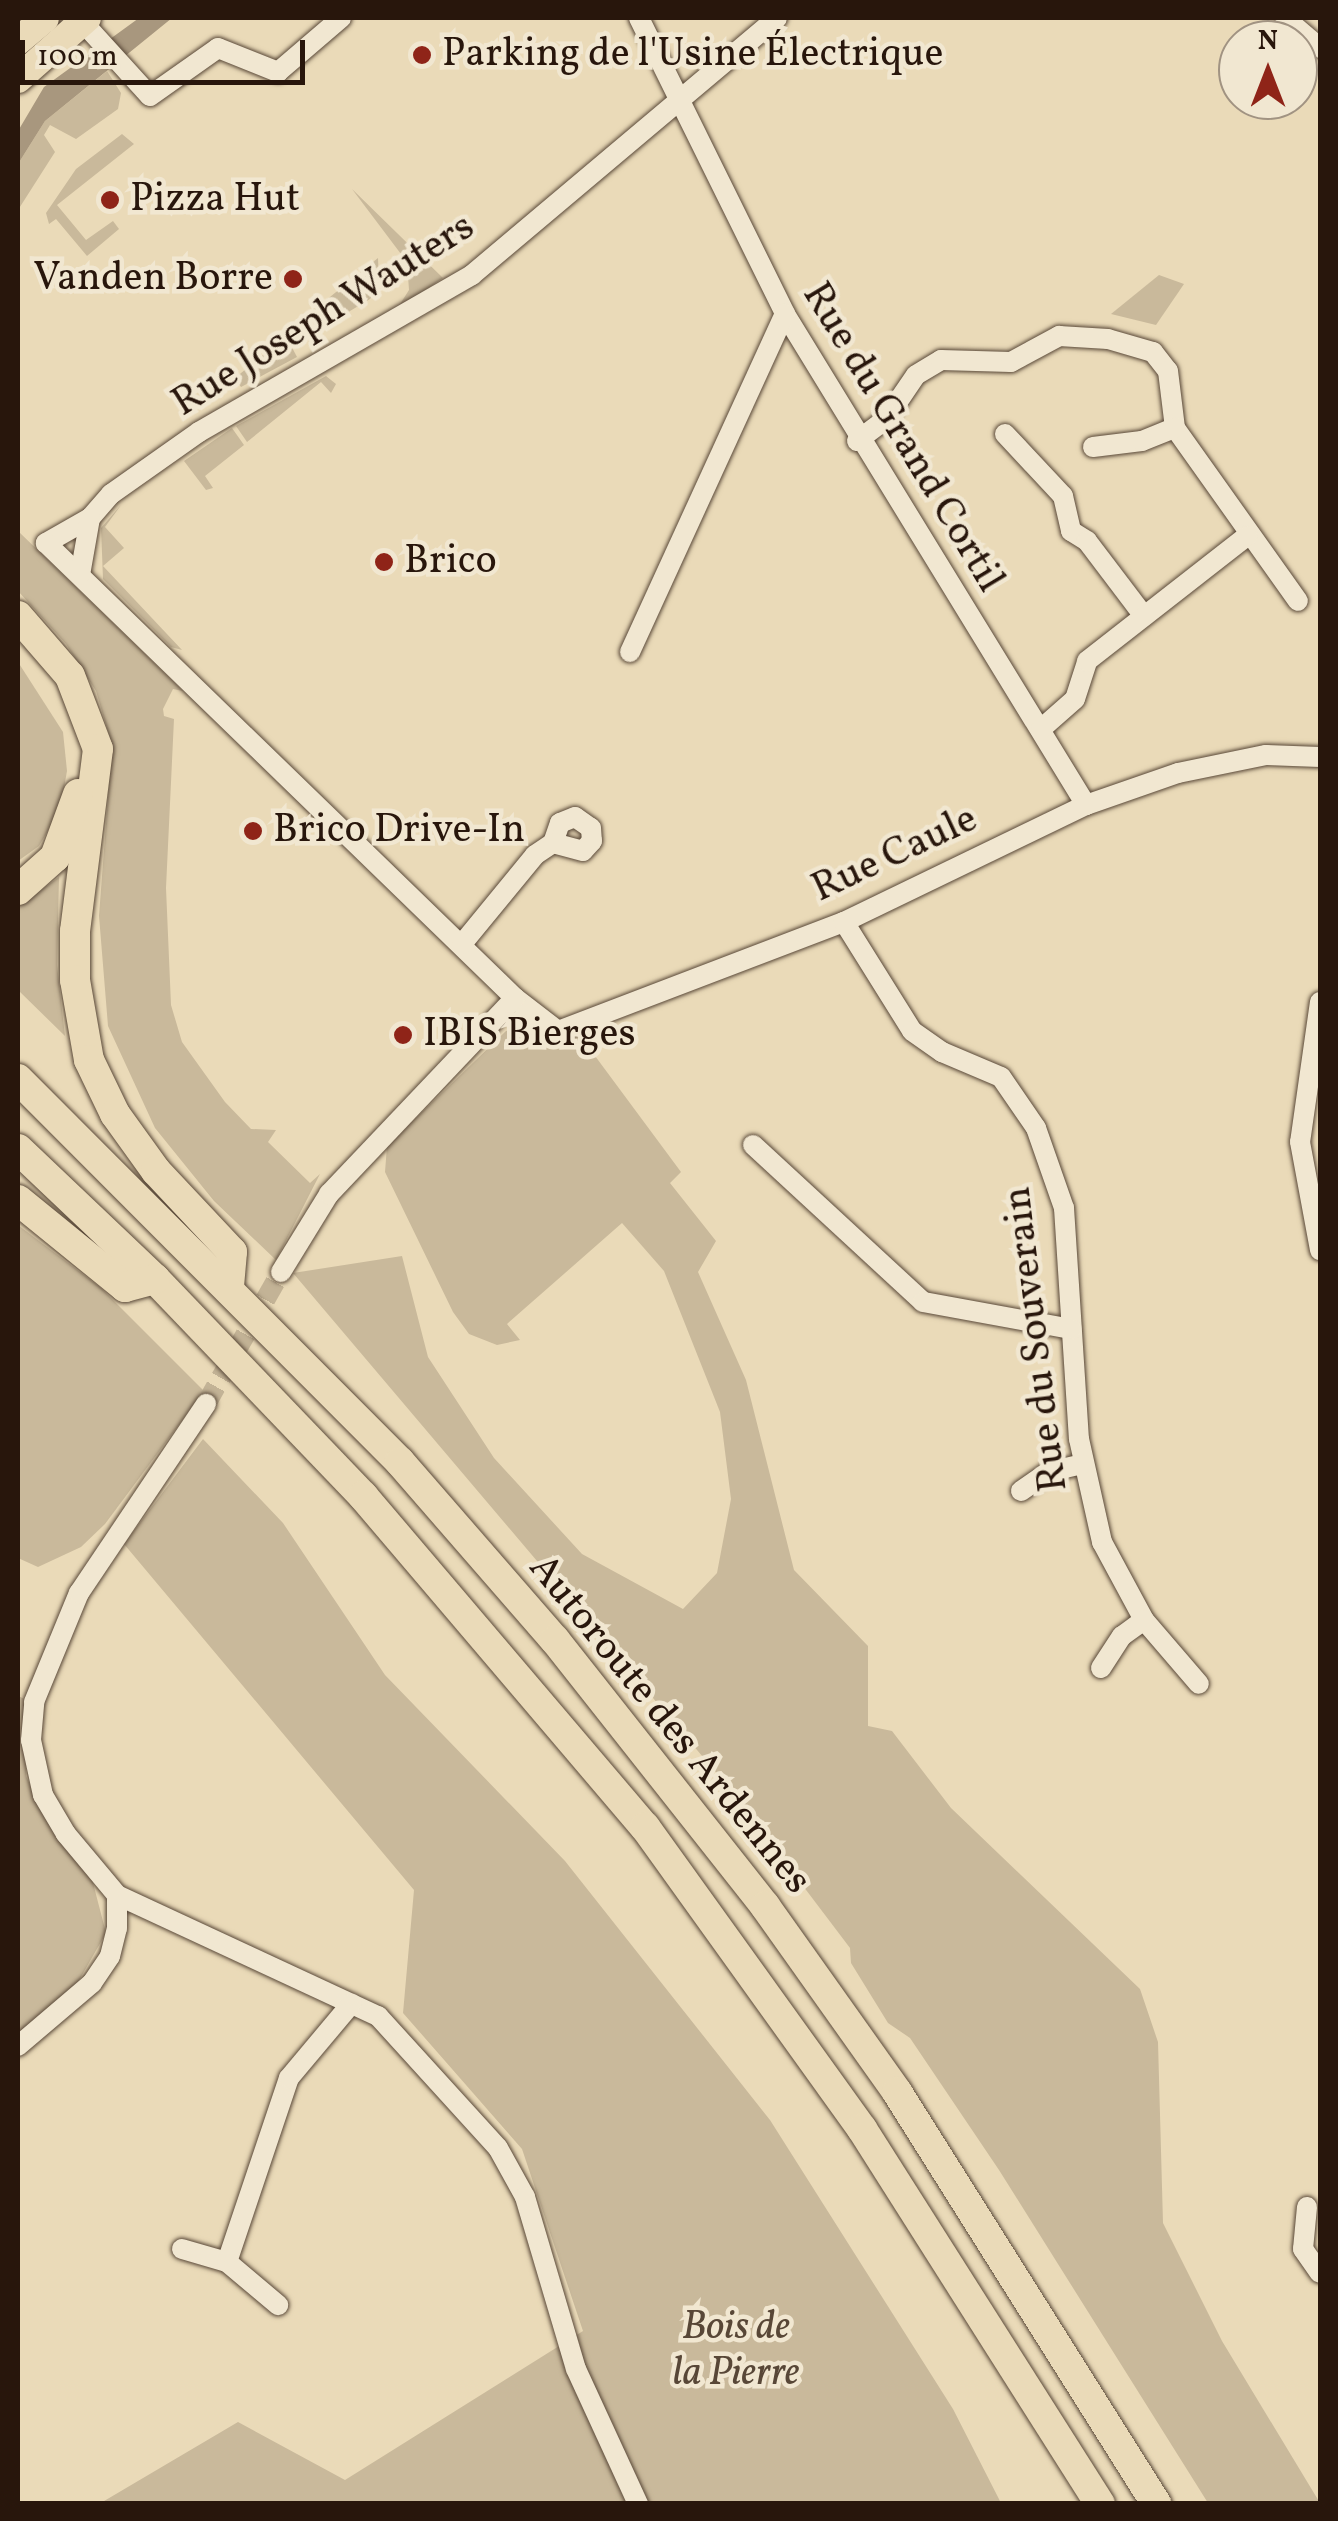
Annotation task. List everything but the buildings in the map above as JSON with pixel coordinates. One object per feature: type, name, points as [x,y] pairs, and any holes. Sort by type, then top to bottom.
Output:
[{"type":"highway","points":[[18,616],[70,676],[98,749],[76,931],[74,980],[89,1060],[115,1114],[156,1171],[232,1252],[229,1284]]},
{"type":"highway","points":[[18,645],[62,701],[81,772],[64,842],[42,873],[18,890]]},
{"type":"highway","name":"Autoroute des Ardennes","points":[[18,1079],[229,1284],[400,1462],[503,1581],[765,1906],[1035,2303],[1156,2504]]},
{"type":"highway","name":"Autoroute des Ardennes","points":[[18,1149],[154,1279],[363,1496],[644,1827],[862,2129],[1100,2504]]},
{"type":"highway","points":[[18,1200],[125,1287],[154,1279]]},
{"type":"main road","points":[[18,41],[45,18]]},
{"type":"main road","points":[[18,79],[87,23]]},
{"type":"street","points":[[87,23],[150,96],[218,48],[278,72],[342,18]]},
{"type":"street","name":"Rue du Grand Cortil","points":[[639,18],[785,314],[857,441],[1086,806]]},
{"type":"street","name":"Rue Joseph Wauters","points":[[515,998],[46,543],[90,518],[111,494],[199,432],[359,344],[472,275],[679,96],[777,18]]},
{"type":"street","points":[[1285,18],[1320,48]]},
{"type":"street","points":[[630,652],[785,314]]},
{"type":"street","points":[[857,441],[886,419],[916,376],[941,360],[1011,362],[1059,336],[1108,338],[1152,352],[1168,371],[1176,428],[1247,536],[1298,602]]},
{"type":"street","points":[[1094,447],[1176,428]]},
{"type":"street","points":[[1005,434],[1063,496],[1071,531],[1087,541],[1144,616]]},
{"type":"street","points":[[80,575],[90,518]]},
{"type":"street","points":[[1040,728],[1075,699],[1086,660],[1247,536]]},
{"type":"street","name":"Rue Caule","points":[[515,998],[546,1026],[567,1031],[844,922],[1086,806],[1178,773],[1266,755],[1320,756]]},
{"type":"street","points":[[462,944],[553,843]]},
{"type":"street","name":"Rue du Souverain","points":[[844,922],[912,1030],[942,1052],[1000,1077],[1036,1128],[1064,1208],[1082,1464],[1102,1542],[1144,1620],[1199,1684]]},
{"type":"street","points":[[281,1272],[329,1194],[515,998]]},
{"type":"street","points":[[1320,1002],[1300,1142],[1320,1250]]},
{"type":"street","points":[[753,1144],[924,1302],[1072,1329]]},
{"type":"street","points":[[206,1404],[79,1593],[34,1702],[31,1740],[43,1795],[117,1895],[390,2024],[516,2172],[576,2369],[638,2504]]},
{"type":"street","points":[[1020,1491],[1048,1472],[1082,1464]]},
{"type":"street","points":[[1101,1668],[1122,1636],[1144,1620]]},
{"type":"street","points":[[18,2046],[101,1971],[116,1937],[117,1895]]},
{"type":"street","points":[[226,2262],[289,2078],[350,2004]]},
{"type":"street","points":[[1307,2206],[1303,2248],[1320,2273]]},
{"type":"street","points":[[182,2250],[226,2262],[278,2306]]},
{"type":"green space","points":[[107,71],[121,93],[118,109],[76,139],[50,125],[44,135],[55,152],[18,210],[18,164],[45,121]]},
{"type":"green space","points":[[122,134],[134,144],[57,205],[86,240],[113,221],[119,229],[87,256],[56,219],[49,224],[46,213],[76,169]]},
{"type":"green space","points":[[352,189],[443,278],[397,309],[409,290],[407,262]]},
{"type":"green space","points":[[378,258],[379,285],[370,299],[320,329],[309,314]]},
{"type":"green space","points":[[1159,275],[1184,284],[1156,325],[1111,314]]},
{"type":"green space","points":[[286,336],[297,357],[241,387],[235,378]]},
{"type":"green space","points":[[326,376],[336,384],[331,393],[321,382],[247,442],[236,426]]},
{"type":"green space","points":[[232,428],[244,445],[205,476],[213,488],[206,490],[184,461]]},
{"type":"green space","points":[[121,505],[105,527],[124,548],[103,566],[182,650],[171,647],[103,579],[101,528]]},
{"type":"green space","points":[[18,531],[183,691],[173,689],[163,709],[164,716],[174,719],[166,888],[171,1005],[182,1042],[225,1102],[251,1129],[276,1130],[268,1142],[310,1183],[320,1174],[276,1260],[214,1201],[155,1128],[108,1026],[99,916],[112,745],[96,691],[66,644],[18,591]]},
{"type":"green space","points":[[18,662],[63,732],[67,771],[60,810],[39,846],[18,861]]},
{"type":"green space","points":[[59,877],[57,965],[65,1036],[18,990],[18,907]]},
{"type":"green space","points":[[517,1028],[581,1037],[681,1172],[670,1183],[716,1241],[698,1272],[746,1380],[794,1570],[868,1646],[868,1726],[892,1731],[951,1808],[1140,1989],[1158,2042],[1163,2223],[1222,2341],[1320,2503],[1208,2503],[999,2170],[910,2038],[888,2023],[851,1963],[850,1948],[725,1783],[293,1273],[402,1256],[428,1357],[494,1458],[582,1554],[683,1609],[717,1573],[731,1499],[720,1412],[664,1271],[622,1223],[507,1324],[520,1340],[497,1345],[469,1334],[453,1312],[385,1172],[387,1146],[506,1031]]},
{"type":"green space","points":[[18,1225],[101,1288],[204,1391],[105,1524],[81,1547],[38,1567],[18,1558]]},
{"type":"green space","name":"Bois de la Pierre","points":[[203,1439],[283,1523],[385,1675],[565,1861],[770,2120],[953,2409],[1001,2503],[99,2504],[238,2422],[345,2480],[583,2331],[522,2149],[403,2013],[414,1890],[124,1544]]},
{"type":"green space","points":[[18,1696],[25,1699],[26,1776],[46,1819],[92,1879],[106,1933],[78,1982],[18,2035]]},
{"type":"shaded area","points":[[139,18],[172,18],[45,121],[18,164],[18,131],[44,87]]},
{"type":"tunnel","points":[[206,1404],[281,1272]]},
{"type":"place","name":"Parking de l'Usine Électrique","points":[[422,55]]},
{"type":"place","name":"Pizza Hut","points":[[110,200]]},
{"type":"place","name":"Vanden Borre","points":[[293,279]]},
{"type":"place","name":"Brico","points":[[384,562]]},
{"type":"place","name":"Brico Drive-In","points":[[253,831]]},
{"type":"place","name":"IBIS Bierges","points":[[403,1035]]}]
